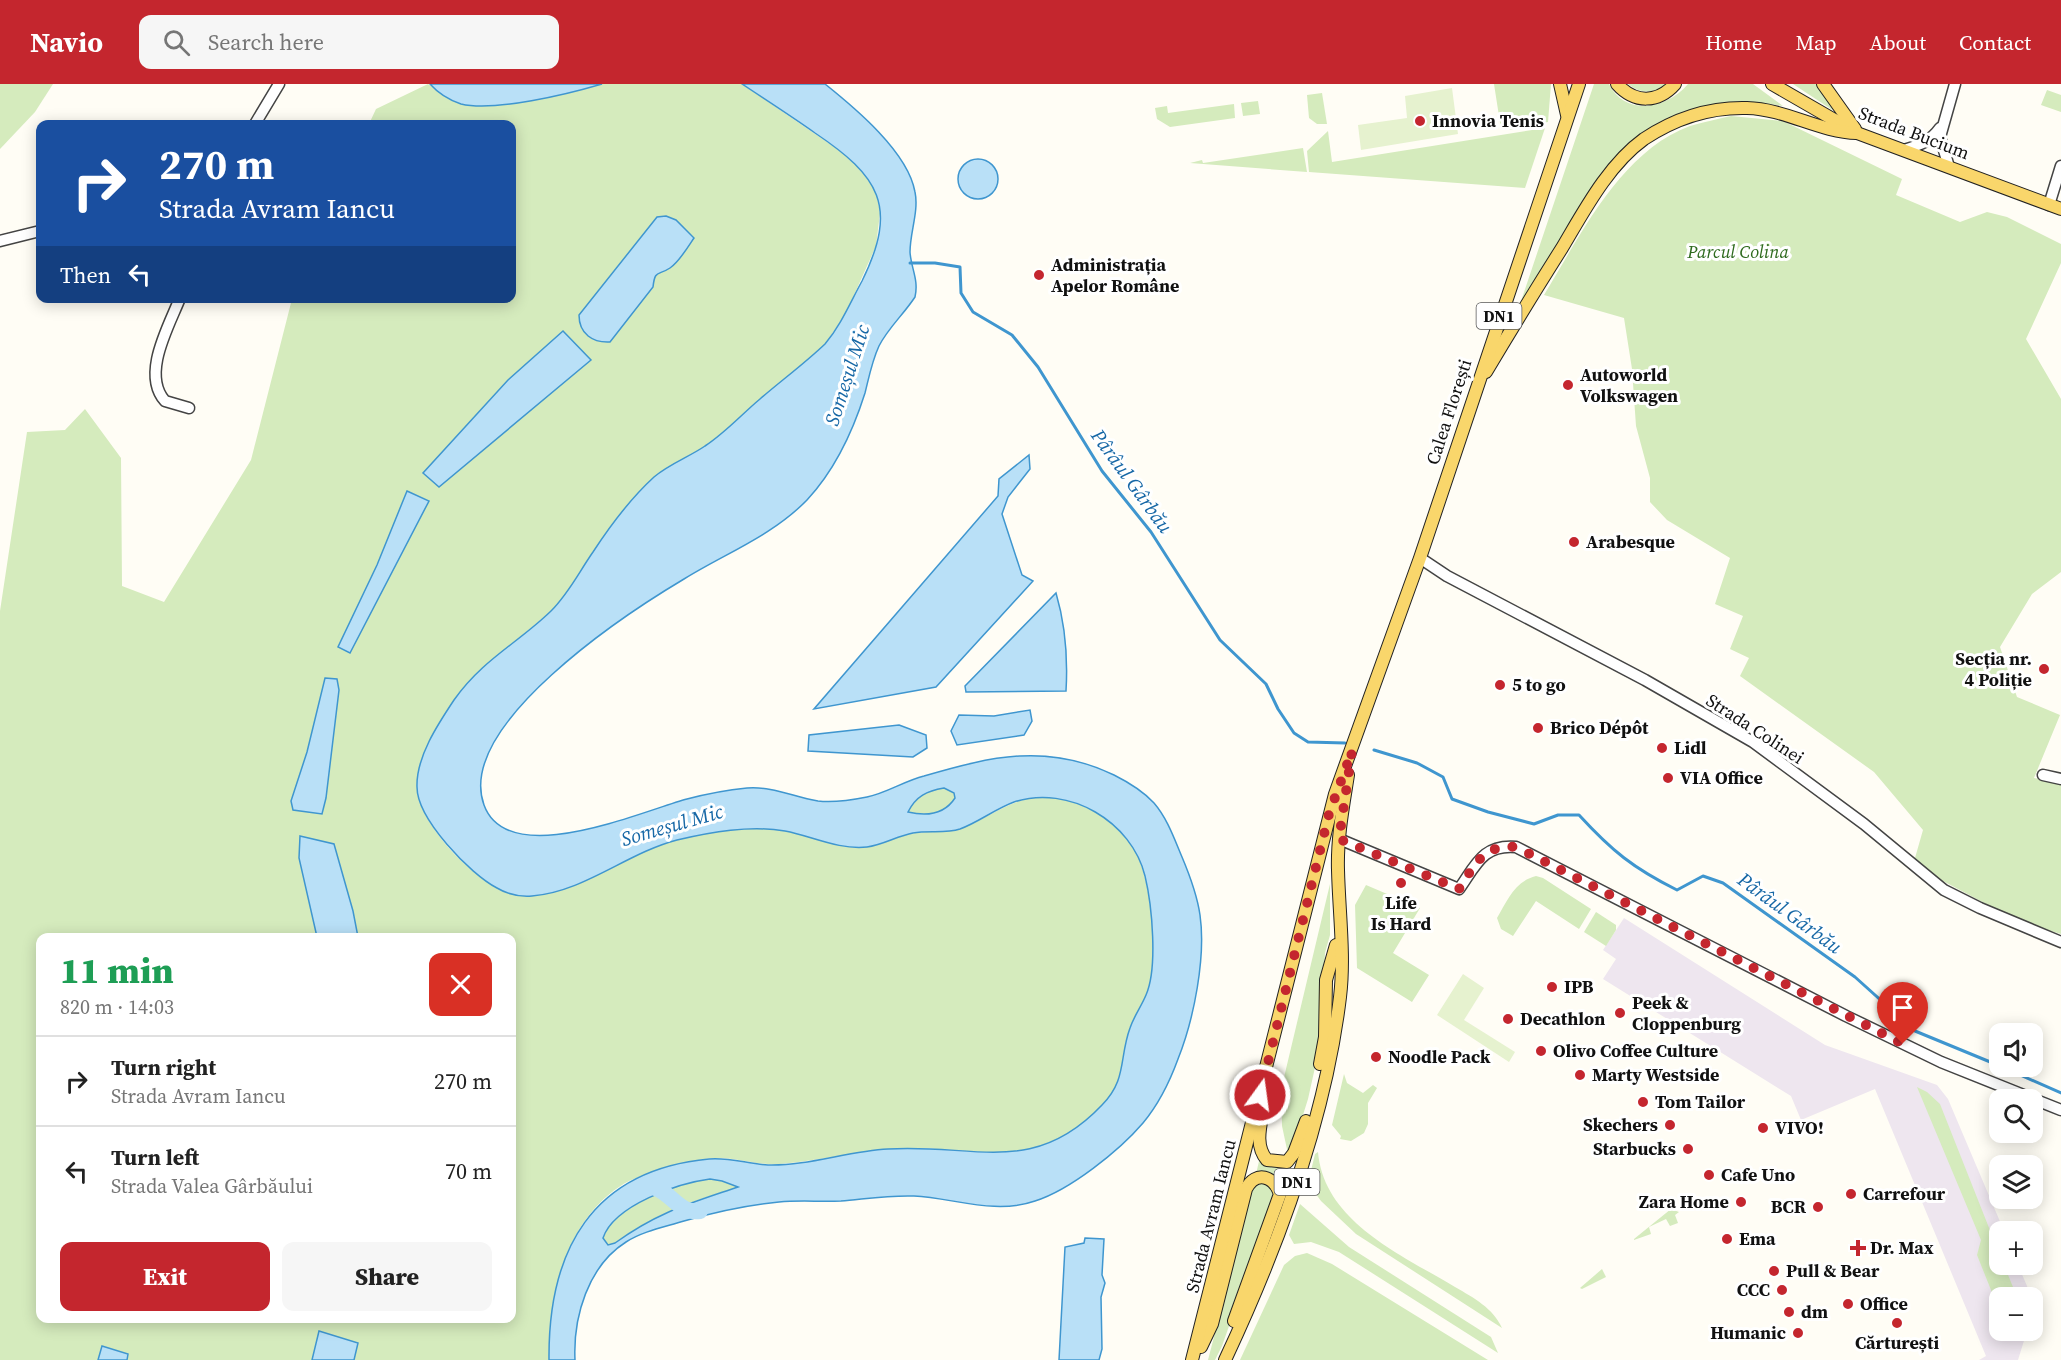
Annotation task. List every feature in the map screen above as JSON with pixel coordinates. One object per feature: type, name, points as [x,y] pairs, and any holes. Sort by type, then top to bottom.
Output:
[{"type":"main road","points":[[1560,84],[1567,116]]},
{"type":"main road","name":"Calea Florești","points":[[1352,750],[1420,558],[1579,84]]},
{"type":"main road","points":[[1617,84],[1629,94],[1643,99],[1659,97],[1676,84]]},
{"type":"main road","name":"Strada Bucium","points":[[1772,84],[1857,133],[2055,207]]},
{"type":"main road","points":[[1823,84],[1857,133]]},
{"type":"main road","points":[[1475,391],[1592,200],[1628,154],[1644,140],[1690,116],[1739,108],[1773,110],[1835,132],[1857,133]]},
{"type":"main road","name":"DN1","points":[[1226,1357],[1262,1276],[1294,1189],[1325,1080],[1340,994],[1339,839],[1352,750]]},
{"type":"main road","name":"Strada Avram Iancu","points":[[1194,1360],[1329,814],[1352,750]]},
{"type":"main road","points":[[1265,1074],[1265,1112],[1258,1143],[1260,1152],[1267,1160],[1287,1162],[1302,1132],[1319,1073],[1325,1037],[1326,980],[1340,933]]},
{"type":"main road","points":[[1194,1360],[1212,1324],[1246,1189],[1251,1180],[1260,1177],[1269,1178],[1276,1184],[1280,1194],[1233,1325],[1226,1357]]},
{"type":"street","points":[[257,120],[279,84]]},
{"type":"street","points":[[1904,150],[1923,144],[1934,136],[1941,125],[1955,84]]},
{"type":"street","points":[[1941,125],[1940,137],[1949,167]]},
{"type":"street","name":"Strada Bucium","points":[[2055,207],[2061,166]]},
{"type":"street","points":[[0,241],[36,232]]},
{"type":"street","points":[[178,303],[159,352],[157,385],[165,401],[189,408]]},
{"type":"street","name":"Strada Colinei","points":[[1420,558],[1453,579],[1645,680],[1753,742],[1864,825],[1944,890],[1980,908],[2061,942]]},
{"type":"street","points":[[2043,775],[2061,779]]},
{"type":"street","points":[[1339,839],[1459,889],[1482,856],[1491,849],[1502,845],[1516,847],[1846,1016],[1941,1062],[2061,1110]]},
{"type":"shaded area","points":[[1624,918],[1825,1045],[1937,1085],[1948,1099],[1989,1196],[1989,1209],[1995,1209],[2000,1221],[1989,1221],[1989,1275],[2022,1275],[2027,1287],[1989,1287],[1989,1341],[2024,1341],[2018,1360],[1979,1360],[1986,1356],[1875,1089],[1801,1120],[1791,1096],[1603,979],[1616,959],[1603,950]]},
{"type":"green space","points":[[0,84],[53,84],[35,112],[0,149]]},
{"type":"green space","points":[[428,84],[461,104],[496,104],[549,97],[602,84],[742,84],[846,155],[872,181],[880,213],[876,246],[846,313],[825,344],[552,610],[526,632],[433,735],[421,764],[417,788],[424,811],[446,845],[478,875],[496,887],[513,894],[529,896],[558,891],[640,853],[680,839],[703,834],[766,828],[787,831],[843,846],[866,847],[910,834],[958,829],[1011,804],[1030,798],[1063,800],[1097,812],[1116,825],[1133,846],[1141,864],[1150,905],[1153,948],[1148,991],[1128,1034],[1122,1071],[1115,1090],[1094,1114],[1052,1142],[1015,1151],[976,1152],[917,1148],[865,1152],[780,1164],[723,1158],[708,1159],[674,1166],[640,1177],[619,1187],[600,1203],[572,1242],[556,1288],[549,1337],[549,1360],[0,1360],[0,611],[27,432],[65,430],[85,409],[121,458],[122,586],[164,602],[251,460],[291,303],[516,303],[516,120],[371,120],[376,109]]},
{"type":"green space","points":[[1494,84],[1551,84],[1548,122],[1509,130],[1501,129]]},
{"type":"green space","points":[[1594,84],[1609,84],[1616,95],[1626,102],[1647,106],[1670,99],[1688,84],[1753,84],[1783,106],[1762,103],[1719,103],[1672,119],[1606,174],[1518,310]]},
{"type":"green space","points":[[1628,84],[1666,84],[1657,90],[1647,92],[1637,90]]},
{"type":"green space","points":[[1793,84],[1818,84],[1834,111]]},
{"type":"green space","name":"Innovia Tenis","points":[[1452,88],[1458,134],[1361,150],[1358,125],[1407,118],[1405,96]]},
{"type":"green space","points":[[2047,90],[2061,95],[2061,112],[2041,105]]},
{"type":"green space","points":[[1322,93],[1327,124],[1317,124],[1309,118],[1307,95]]},
{"type":"green space","points":[[1258,101],[1260,114],[1243,116],[1241,103]]},
{"type":"green space","points":[[1234,104],[1235,118],[1170,127],[1157,119],[1155,108],[1167,106],[1168,113]]},
{"type":"green space","name":"Parcul Colina","points":[[1731,116],[1783,121],[1902,179],[1896,195],[1960,222],[1987,212],[2007,217],[2061,244],[2061,263],[2026,339],[2061,399],[2061,572],[2032,594],[2000,647],[2017,697],[2060,715],[2034,778],[2061,783],[2061,934],[2020,922],[1913,865],[1923,830],[1874,772],[1740,676],[1749,658],[1730,649],[1743,616],[1715,604],[1730,558],[1667,520],[1650,502],[1650,478],[1636,426],[1632,369],[1624,318],[1544,295],[1588,222],[1623,175],[1643,155],[1665,138],[1690,126]]},
{"type":"green space","points":[[1545,128],[1525,188],[1309,172],[1307,151],[1328,131],[1332,162]]},
{"type":"green space","points":[[1303,148],[1307,172],[1190,163],[1202,160],[1203,163]]},
{"type":"green space","points":[[944,788],[954,793],[955,798],[945,808],[927,814],[907,812],[922,796]]},
{"type":"green space","points":[[1536,876],[1543,878],[1591,909],[1579,929],[1536,901],[1513,936],[1501,929],[1497,918],[1508,899],[1522,882]]},
{"type":"green space","points":[[1330,884],[1330,935],[1325,953],[1320,1045],[1308,1099],[1292,1150],[1288,1154],[1282,1126],[1281,1090]]},
{"type":"green space","points":[[1366,885],[1420,908],[1393,953],[1429,975],[1412,1002],[1357,968],[1355,905]]},
{"type":"green space","points":[[1596,912],[1616,925],[1616,930],[1606,946],[1584,932]]},
{"type":"green space","points":[[1463,974],[1484,988],[1464,1020],[1515,1052],[1509,1062],[1437,1015]]},
{"type":"green space","points":[[1344,1074],[1347,1083],[1363,1093],[1373,1085],[1377,1088],[1368,1103],[1368,1124],[1364,1133],[1351,1141],[1340,1139],[1341,1136],[1332,1125]]},
{"type":"green space","points":[[1917,1087],[1927,1092],[1940,1104],[1989,1228],[1989,1275],[2008,1275],[2013,1287],[1990,1287],[1977,1255],[1981,1240]]},
{"type":"green space","points":[[1318,1152],[1323,1177],[1334,1198],[1350,1217],[1390,1249],[1482,1304],[1494,1315],[1502,1328],[1356,1234],[1321,1201],[1308,1183],[1315,1154]]},
{"type":"green space","points":[[1260,1157],[1279,1169],[1287,1186],[1285,1192],[1256,1174]]},
{"type":"green space","points":[[710,1179],[738,1187],[674,1209],[615,1243],[608,1245],[603,1239],[609,1227],[634,1206],[665,1191]]},
{"type":"green space","points":[[1263,1181],[1272,1187],[1275,1196],[1222,1346],[1215,1360],[1208,1360],[1251,1194],[1256,1184]]},
{"type":"green space","points":[[1300,1204],[1349,1247],[1491,1337],[1498,1353],[1339,1252],[1311,1242],[1294,1244],[1289,1235]]},
{"type":"green space","points":[[1671,1209],[1679,1212],[1675,1215],[1678,1223],[1670,1226],[1666,1219],[1649,1227],[1651,1234],[1634,1240],[1634,1239]]},
{"type":"green space","points":[[1307,1253],[1332,1264],[1488,1360],[1240,1360],[1284,1265],[1295,1256]]},
{"type":"green space","points":[[1602,1269],[1606,1277],[1580,1288]]},
{"type":"water","points":[[430,84],[602,84],[532,101],[475,106],[452,100]]},
{"type":"water","points":[[742,84],[825,84],[879,132],[902,162],[915,192],[916,207],[910,252],[915,280],[915,297],[879,346],[865,393],[848,436],[817,489],[779,524],[658,595],[588,644],[552,675],[520,707],[495,741],[482,774],[484,805],[498,824],[520,834],[547,835],[609,824],[687,799],[747,788],[774,790],[830,802],[874,795],[917,778],[997,758],[1043,756],[1090,765],[1114,775],[1140,791],[1154,803],[1163,815],[1188,871],[1199,907],[1201,950],[1197,988],[1184,1043],[1171,1076],[1154,1108],[1121,1145],[1093,1168],[1063,1188],[1035,1201],[1005,1206],[914,1196],[779,1202],[719,1212],[647,1232],[626,1242],[613,1252],[593,1279],[580,1310],[575,1360],[549,1360],[551,1320],[557,1284],[568,1251],[585,1222],[607,1198],[634,1180],[668,1166],[709,1159],[783,1165],[888,1149],[919,1148],[1001,1152],[1026,1149],[1051,1142],[1076,1128],[1110,1096],[1119,1078],[1133,1019],[1150,983],[1153,953],[1152,919],[1145,876],[1138,857],[1127,839],[1112,824],[1076,803],[1056,798],[1035,798],[1014,802],[960,829],[913,833],[867,847],[835,845],[772,829],[744,829],[703,834],[659,846],[570,887],[551,893],[527,896],[513,895],[501,890],[473,871],[435,829],[419,800],[418,776],[424,753],[435,730],[465,686],[488,663],[551,611],[569,590],[614,522],[654,477],[712,441],[825,344],[841,322],[862,281],[873,255],[879,232],[880,213],[876,195],[868,179],[837,149]],"holes":[[[944,788],[954,793],[955,798],[951,804],[934,813],[908,812],[923,795]],[[710,1179],[738,1187],[660,1216],[615,1243],[608,1245],[603,1238],[609,1226],[634,1206],[665,1191]]]},
{"type":"water","points":[[978,159],[986,160],[992,165],[997,171],[997,187],[992,193],[986,198],[978,199],[970,198],[964,193],[959,187],[958,179],[959,171],[964,165],[970,160]]},
{"type":"water","points":[[666,216],[676,220],[694,238],[673,265],[656,275],[653,287],[610,342],[598,341],[588,336],[581,327],[579,315],[657,217]]},
{"type":"water","points":[[563,331],[591,360],[439,487],[423,473],[508,380]]},
{"type":"water","points":[[1029,455],[1030,469],[1008,497],[1002,514],[1022,575],[1033,581],[936,687],[814,709],[998,496],[999,479]]},
{"type":"water","points":[[407,491],[429,501],[350,653],[338,647],[377,565]]},
{"type":"water","points":[[1056,593],[1066,642],[1066,691],[966,692],[965,686]]},
{"type":"water","points":[[325,678],[337,679],[339,690],[322,814],[293,810],[291,801],[307,752]]},
{"type":"water","points":[[1030,710],[1032,721],[1024,735],[957,745],[951,731],[959,715],[994,716]]},
{"type":"water","points":[[899,725],[926,735],[927,748],[913,757],[808,751],[809,735]]},
{"type":"water","points":[[300,836],[334,844],[357,933],[316,933],[299,858]]},
{"type":"water","points":[[1085,1238],[1104,1239],[1102,1275],[1105,1283],[1101,1297],[1102,1349],[1099,1360],[1059,1360],[1065,1247],[1084,1243]]},
{"type":"water","points":[[319,1331],[358,1343],[354,1360],[312,1360]]},
{"type":"water","points":[[102,1346],[128,1354],[127,1360],[98,1360]]},
{"type":"waterway","name":"Pârâul Gârbău","points":[[910,263],[935,263],[960,267],[961,293],[973,312],[1012,335],[1038,367],[1102,471],[1151,532],[1220,640],[1266,684],[1278,709],[1294,733],[1308,742],[1345,743]]},
{"type":"waterway","name":"Pârâul Gârbău","points":[[1374,750],[1417,763],[1443,777],[1452,799],[1488,812],[1534,824],[1558,815],[1579,815],[1624,858],[1677,890],[1703,876],[1723,883],[1855,977],[1915,1031],[1989,1061]]},
{"type":"waterway","name":"Pârâul Gârbău","points":[[2025,1077],[2061,1093]]},
{"type":"waterway","name":"Someșul Mic","points":[[656,1188],[687,1210],[700,1211]]},
{"type":"place","name":"Innovia Tenis","points":[[1420,121]]},
{"type":"place","name":"Administrația Apelor Române","points":[[1039,275]]},
{"type":"place","name":"Autoworld Volkswagen","points":[[1568,385]]},
{"type":"place","name":"Arabesque","points":[[1574,542]]},
{"type":"place","name":"Secția nr. 4 Poliție","points":[[2044,669]]},
{"type":"place","name":"5 to go","points":[[1500,685]]},
{"type":"place","name":"Brico Dépôt","points":[[1538,728]]},
{"type":"place","name":"Lidl","points":[[1662,748]]},
{"type":"place","name":"VIA Office","points":[[1668,778]]},
{"type":"place","name":"Life Is Hard","points":[[1401,883]]},
{"type":"place","name":"IPB","points":[[1552,987]]},
{"type":"place","name":"Peek & Cloppenburg","points":[[1620,1013]]},
{"type":"place","name":"Decathlon","points":[[1508,1019]]},
{"type":"place","name":"Olivo Coffee Culture","points":[[1541,1051]]},
{"type":"place","name":"Noodle Pack","points":[[1376,1057]]},
{"type":"place","name":"Marty Westside","points":[[1580,1075]]},
{"type":"place","name":"Tom Tailor","points":[[1643,1102]]},
{"type":"place","name":"Skechers","points":[[1670,1125]]},
{"type":"place","name":"VIVO!","points":[[1763,1128]]},
{"type":"place","name":"Starbucks","points":[[1688,1149]]},
{"type":"place","name":"Cafe Uno","points":[[1709,1175]]},
{"type":"place","name":"Carrefour","points":[[1851,1194]]},
{"type":"place","name":"Zara Home","points":[[1741,1202]]},
{"type":"place","name":"BCR","points":[[1818,1207]]},
{"type":"place","name":"Ema","points":[[1727,1239]]},
{"type":"place","name":"Dr. Max","points":[[1858,1248]]},
{"type":"place","name":"Pull & Bear","points":[[1774,1271]]},
{"type":"place","name":"CCC","points":[[1782,1290]]},
{"type":"place","name":"Office","points":[[1848,1304]]},
{"type":"place","name":"dm","points":[[1789,1312]]},
{"type":"place","name":"Cărturești","points":[[1897,1323]]},
{"type":"place","name":"Humanic","points":[[1798,1333]]},
{"type":"route","points":[[1260,1095],[1329,814],[1352,751],[1339,839],[1459,889],[1482,856],[1491,849],[1502,845],[1516,847],[1532,853],[1903,1044]]}]
